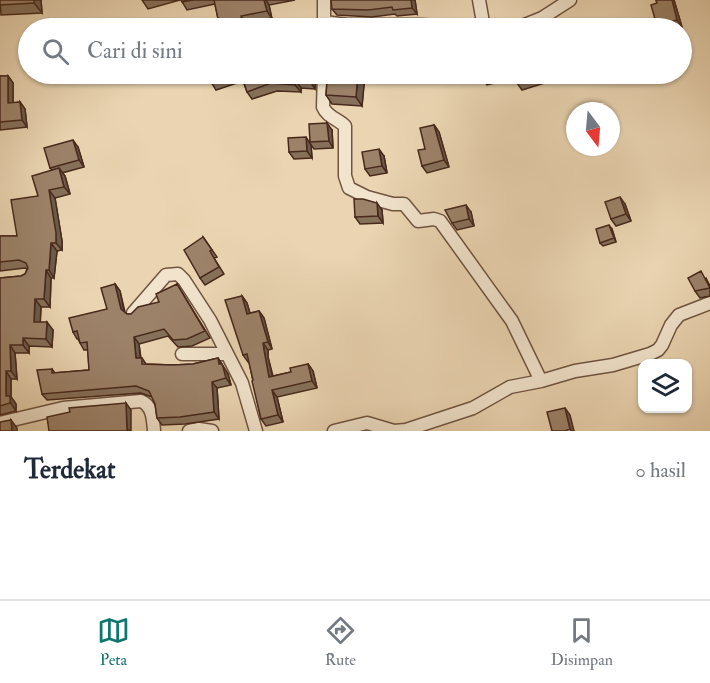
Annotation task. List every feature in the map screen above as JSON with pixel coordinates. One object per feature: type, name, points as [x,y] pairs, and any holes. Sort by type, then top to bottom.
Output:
[{"type":"street","points":[[324,0],[324,18]]},
{"type":"street","points":[[479,0],[482,18]]},
{"type":"street","points":[[542,18],[570,0]]},
{"type":"street","points":[[324,84],[323,108],[325,112],[345,126],[344,167],[349,188],[393,204],[404,204],[418,221],[434,219],[440,221],[513,321],[541,381]]},
{"type":"street","points":[[133,313],[166,275],[178,274],[210,320],[227,354],[244,390],[256,431]]},
{"type":"street","points":[[334,431],[367,423],[394,431],[406,430],[460,413],[510,387],[575,371],[613,365],[650,354],[662,345],[671,325],[679,315],[710,303]]},
{"type":"street","points":[[183,354],[227,354]]},
{"type":"street","points":[[0,423],[63,408],[141,401],[150,408],[154,431]]},
{"type":"street","points":[[189,431],[199,429],[212,431]]},
{"type":"building","points":[[0,0],[34,0],[34,3],[0,5]]},
{"type":"building","points":[[214,0],[264,0],[267,11],[241,16],[242,18],[218,18]]},
{"type":"building","points":[[331,0],[411,0],[412,8],[332,9]]},
{"type":"building","points":[[656,0],[672,0],[676,18],[655,18],[651,5],[657,3]]},
{"type":"building","points":[[0,76],[8,76],[8,103],[20,102],[22,120],[0,122]]},
{"type":"building","points":[[244,84],[268,84],[247,92]]},
{"type":"building","points":[[327,84],[357,84],[356,97],[326,95]]},
{"type":"building","points":[[327,123],[329,141],[310,142],[309,124]]},
{"type":"building","points":[[434,125],[444,160],[422,166],[418,150],[425,149],[420,128]]},
{"type":"building","points":[[306,137],[307,151],[289,152],[288,138]]},
{"type":"building","points":[[73,140],[79,160],[50,168],[44,148]]},
{"type":"building","points":[[379,149],[382,166],[365,169],[362,152]]},
{"type":"building","points":[[59,168],[64,187],[49,190],[56,243],[51,243],[44,299],[35,299],[34,322],[47,322],[46,339],[23,338],[23,345],[10,345],[11,371],[6,371],[6,396],[10,396],[10,403],[0,406],[0,278],[21,276],[28,268],[26,263],[19,260],[0,262],[0,236],[17,236],[11,200],[38,196],[32,176]]},
{"type":"building","points":[[620,197],[626,214],[611,219],[605,202]]},
{"type":"building","points":[[354,199],[377,203],[378,216],[355,217]]},
{"type":"building","points":[[466,205],[469,219],[452,223],[445,210]]},
{"type":"building","points":[[609,225],[614,238],[600,243],[596,229]]},
{"type":"building","points":[[203,237],[212,250],[210,251],[219,267],[200,278],[184,250]]},
{"type":"building","points":[[701,271],[710,288],[695,291],[688,278]]},
{"type":"building","points":[[115,284],[121,309],[131,314],[138,307],[159,302],[156,294],[177,284],[205,331],[187,339],[173,340],[164,329],[134,337],[136,358],[142,358],[142,364],[173,365],[193,364],[218,358],[226,378],[212,382],[214,412],[157,418],[155,404],[149,391],[136,386],[42,394],[37,370],[52,369],[52,373],[89,370],[87,342],[80,343],[77,331],[73,332],[69,318],[107,309],[101,288]]},
{"type":"building","points":[[242,296],[247,314],[259,311],[268,342],[263,343],[269,377],[291,372],[290,368],[308,364],[312,381],[272,390],[278,415],[261,419],[247,354],[243,355],[225,300]]},
{"type":"building","points":[[126,403],[127,430],[130,431],[49,431],[47,417],[70,412],[69,408]]},
{"type":"building","points":[[565,408],[570,429],[552,431],[547,412]]},
{"type":"building","points":[[11,420],[12,431],[0,431],[0,422]]}]
